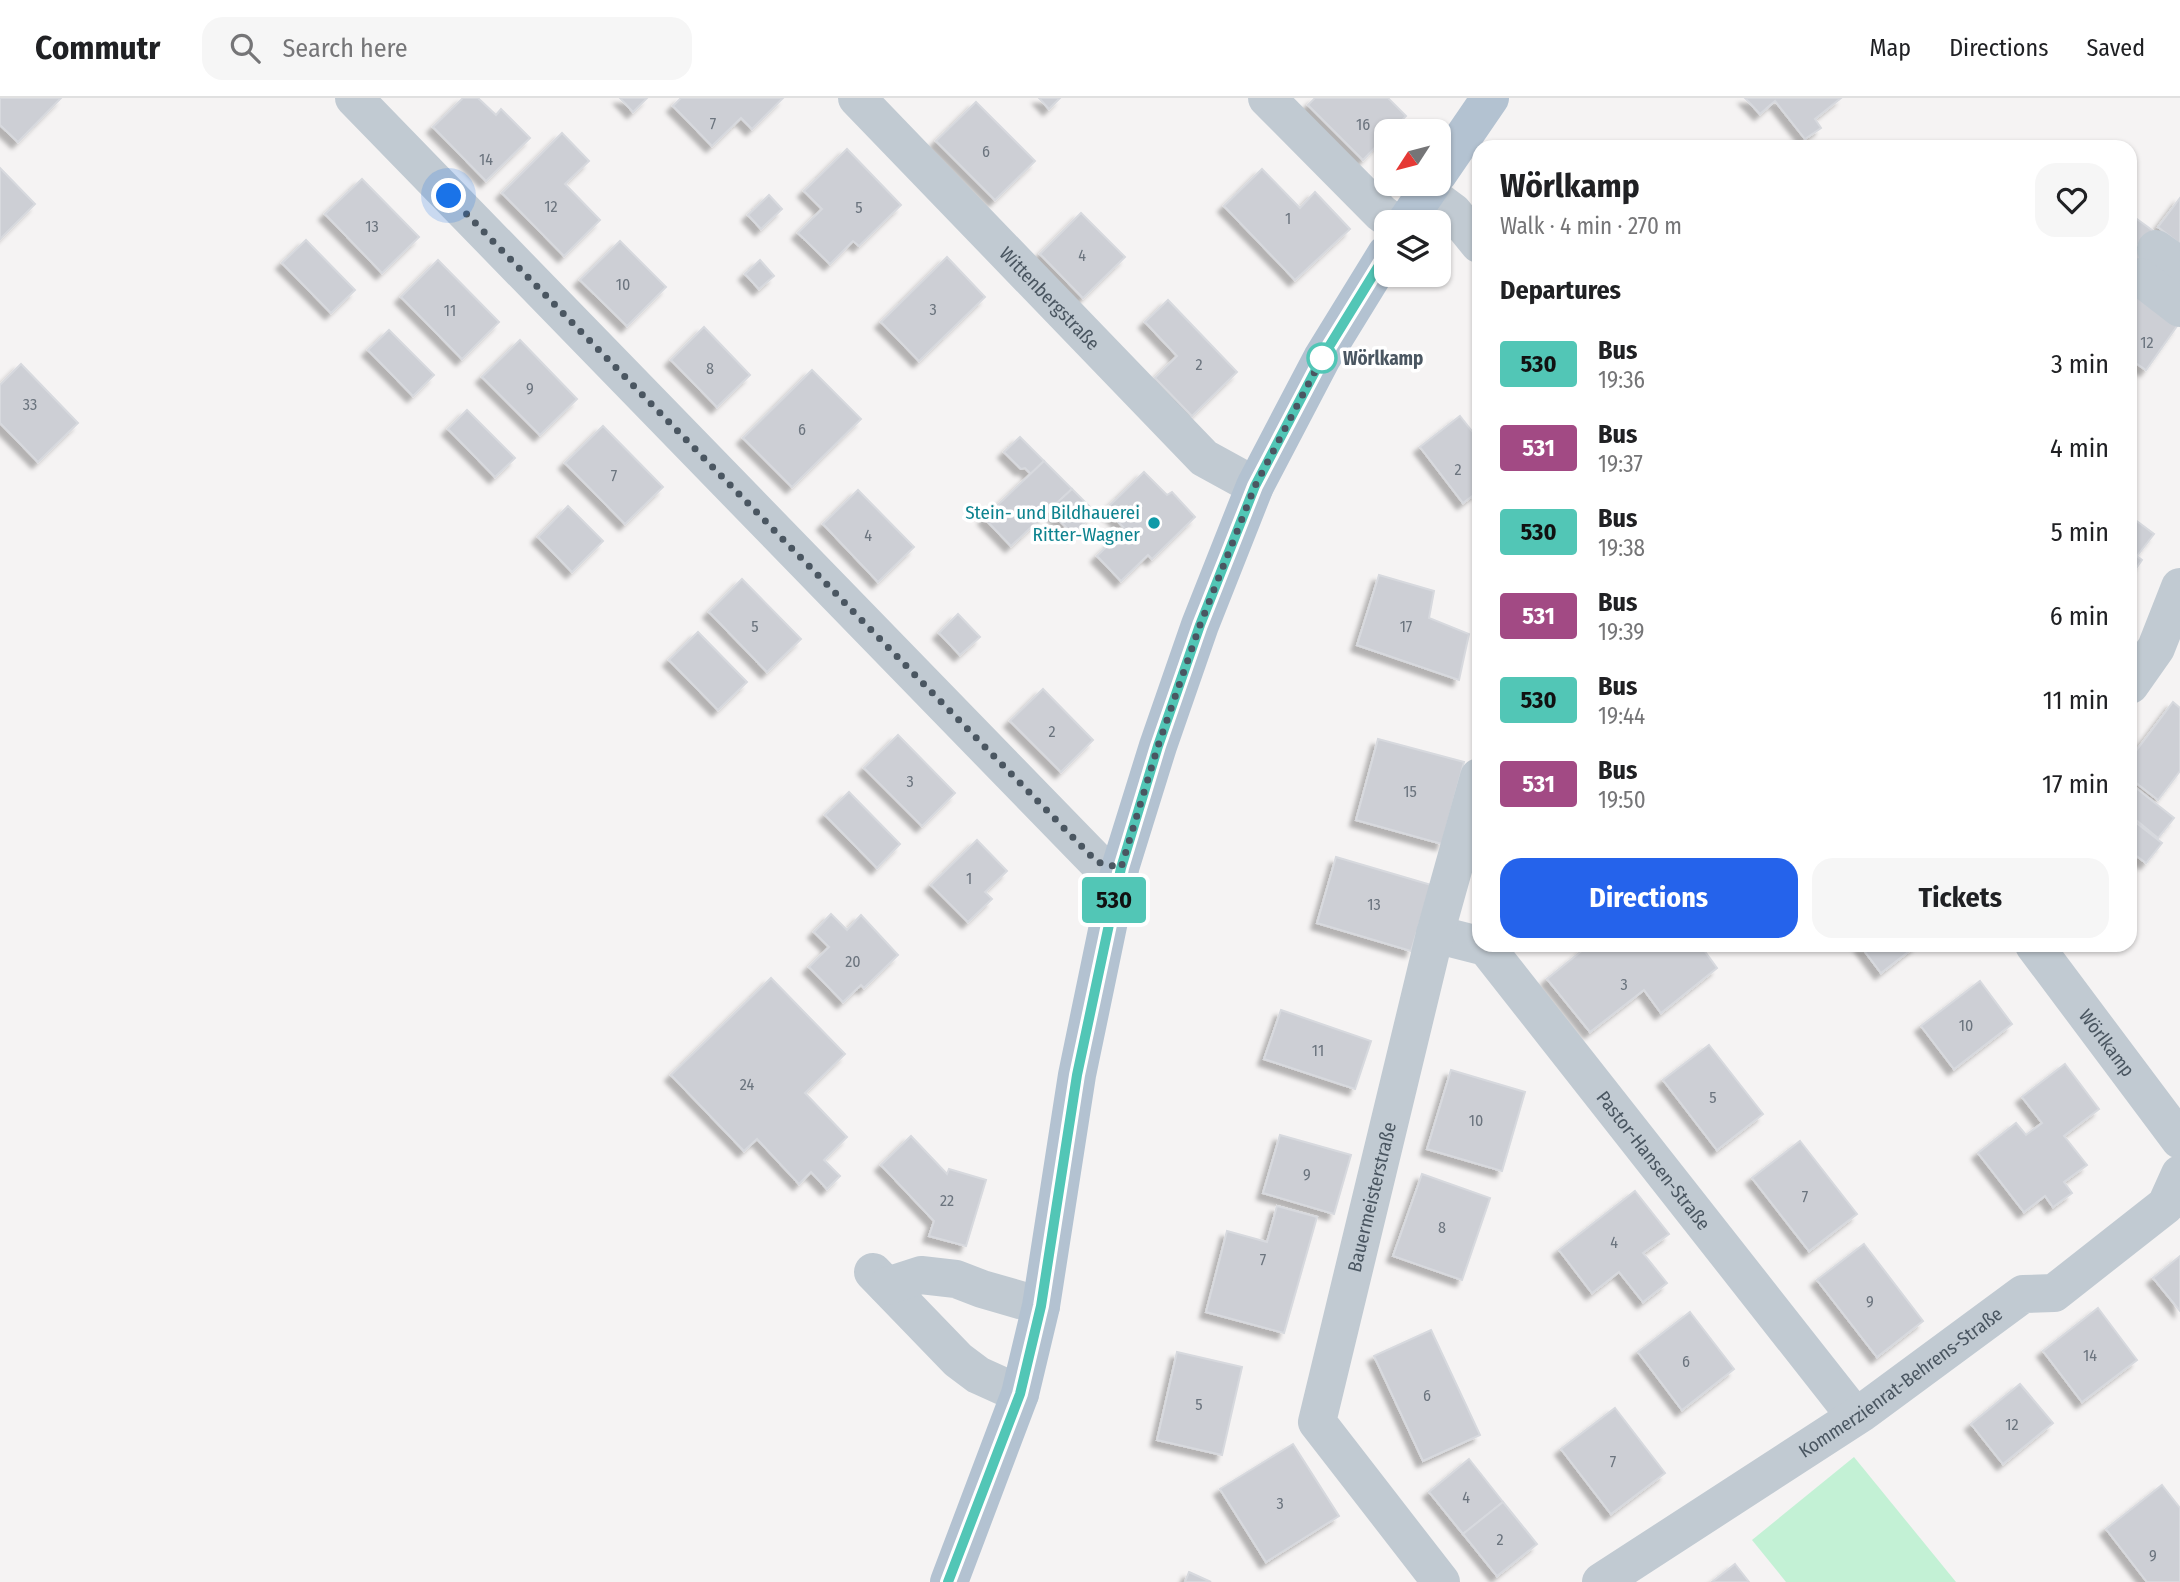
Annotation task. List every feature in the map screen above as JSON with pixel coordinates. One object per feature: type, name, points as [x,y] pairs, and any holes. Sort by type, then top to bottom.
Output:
[{"type":"main road","points":[[1451,155],[1490,98]]},
{"type":"main road","points":[[948,1582],[1020,1394],[1041,1306],[1077,1075],[1121,868],[1158,746],[1200,625],[1255,486],[1322,358],[1374,274]]},
{"type":"street","points":[[354,98],[1097,862],[1121,868]]},
{"type":"street","name":"Wittenbergstraße","points":[[857,98],[1204,458],[1255,486]]},
{"type":"street","points":[[1267,98],[1378,210]]},
{"type":"street","points":[[1429,196],[1453,212],[1472,235]]},
{"type":"street","points":[[2159,264],[2180,308]]},
{"type":"street","points":[[2137,675],[2156,648],[2180,587]]},
{"type":"street","name":"Bauermeisterstraße","points":[[1441,1582],[1317,1422],[1434,934],[1472,801]]},
{"type":"street","name":"Pastor-Hansen-Straße","points":[[1434,934],[1472,944]]},
{"type":"street","name":"Pastor-Hansen-Straße","points":[[1490,952],[1854,1416]]},
{"type":"street","name":"Wörlkamp","points":[[2039,952],[2180,1140]]},
{"type":"street","name":"Kommerzienrat-Behrens-Straße","points":[[1601,1582],[1854,1416],[2023,1294],[2054,1293],[2166,1205],[2180,1174]]},
{"type":"street","points":[[1020,1394],[978,1375],[958,1360],[880,1279],[921,1275],[956,1279],[1041,1306]]},
{"type":"green space","points":[[1854,1457],[1956,1582],[1786,1582],[1752,1540]]},
{"type":"building","points":[[0,98],[61,98],[18,142],[0,125]]},
{"type":"building","points":[[463,98],[478,98],[496,115],[501,109],[530,138],[486,181],[433,127]]},
{"type":"building","points":[[620,98],[647,98],[633,112]]},
{"type":"building","points":[[681,98],[783,98],[752,129],[741,118],[712,146],[673,106]]},
{"type":"building","points":[[1039,98],[1060,98],[1049,109]]},
{"type":"building","points":[[1315,98],[1388,98],[1406,116],[1403,119],[1374,119],[1374,149],[1363,160],[1308,105]]},
{"type":"building","points":[[1745,98],[1841,98],[1815,119],[1821,128],[1805,139],[1775,101],[1760,114]]},
{"type":"building","points":[[976,102],[1035,161],[995,200],[936,141]]},
{"type":"building","points":[[562,133],[589,161],[565,184],[600,220],[564,256],[502,193]]},
{"type":"building","points":[[847,149],[901,205],[859,246],[853,241],[830,264],[798,233],[822,209],[804,191]]},
{"type":"building","points":[[0,168],[35,204],[0,239]]},
{"type":"building","points":[[1262,169],[1300,208],[1315,192],[1350,229],[1295,280],[1224,206]]},
{"type":"building","points":[[362,179],[419,237],[382,273],[325,214]]},
{"type":"building","points":[[769,195],[782,209],[761,229],[748,215]]},
{"type":"building","points":[[2180,198],[2180,244],[2158,227]]},
{"type":"building","points":[[1081,213],[1125,257],[1083,298],[1040,254]]},
{"type":"building","points":[[2137,219],[2156,233],[2144,250],[2137,245]]},
{"type":"building","points":[[306,240],[355,290],[331,313],[282,263]]},
{"type":"building","points":[[620,241],[666,287],[627,326],[580,280]]},
{"type":"building","points":[[2137,250],[2143,255],[2137,265]]},
{"type":"building","points":[[947,257],[985,297],[919,361],[881,322]]},
{"type":"building","points":[[438,260],[499,322],[462,359],[401,297]]},
{"type":"building","points":[[760,260],[774,276],[759,289],[745,274]]},
{"type":"building","points":[[2137,297],[2177,326],[2146,370],[2137,364]]},
{"type":"building","points":[[1168,300],[1237,372],[1192,416],[1155,378],[1177,356],[1145,322]]},
{"type":"building","points":[[704,327],[750,375],[717,407],[671,360]]},
{"type":"building","points":[[389,330],[434,375],[413,396],[368,350]]},
{"type":"building","points":[[520,340],[577,399],[540,435],[482,377]]},
{"type":"building","points":[[21,364],[78,423],[38,462],[0,423],[0,385]]},
{"type":"building","points":[[812,370],[861,419],[792,487],[743,438]]},
{"type":"building","points":[[467,410],[515,458],[495,477],[448,429]]},
{"type":"building","points":[[1460,416],[1472,431],[1472,496],[1463,503],[1420,447]]},
{"type":"building","points":[[603,426],[663,487],[625,524],[565,463]]},
{"type":"building","points":[[1020,437],[1044,461],[1031,474],[1025,468],[1021,469],[1004,452]]},
{"type":"building","points":[[1044,461],[1072,489],[1011,546],[984,518]]},
{"type":"building","name":"Stein- und Bildhauerei Ritter-Wagner","points":[[1144,472],[1167,495],[1172,492],[1195,517],[1152,559],[1148,555],[1121,581],[1097,556],[1125,529],[1106,509]]},
{"type":"building","points":[[1072,489],[1095,512],[1073,534],[1049,510]]},
{"type":"building","points":[[858,490],[914,547],[878,582],[823,524]]},
{"type":"building","points":[[568,506],[603,541],[572,572],[538,537]]},
{"type":"building","points":[[2137,521],[2154,534],[2137,556]]},
{"type":"building","points":[[1379,575],[1434,591],[1429,618],[1469,634],[1459,680],[1357,645]]},
{"type":"building","points":[[742,579],[801,639],[767,672],[709,612]]},
{"type":"building","points":[[958,614],[980,637],[960,655],[939,633]]},
{"type":"building","points":[[698,632],[747,682],[718,710],[669,660]]},
{"type":"building","points":[[1043,689],[1093,740],[1061,772],[1010,721]]},
{"type":"building","points":[[2173,702],[2180,708],[2180,771],[2158,800],[2137,784],[2137,750]]},
{"type":"building","points":[[898,735],[955,793],[922,826],[864,768]]},
{"type":"building","points":[[1378,739],[1464,762],[1442,844],[1356,820]]},
{"type":"building","points":[[2137,789],[2174,818],[2158,838],[2137,821]]},
{"type":"building","points":[[849,792],[900,844],[877,868],[825,815]]},
{"type":"building","points":[[2137,823],[2162,843],[2146,863],[2137,856]]},
{"type":"building","points":[[977,840],[1007,871],[985,892],[992,899],[968,922],[931,885]]},
{"type":"building","points":[[1336,857],[1431,885],[1411,951],[1317,923]]},
{"type":"building","points":[[831,914],[847,930],[861,915],[898,955],[864,988],[861,985],[843,1002],[809,967],[829,947],[814,932]]},
{"type":"building","points":[[1580,952],[1705,952],[1717,968],[1661,1013],[1644,990],[1590,1032],[1547,979]]},
{"type":"building","points":[[1865,952],[1908,952],[1881,973]]},
{"type":"building","points":[[771,978],[845,1054],[805,1093],[847,1137],[824,1160],[840,1176],[827,1189],[811,1172],[799,1184],[757,1139],[744,1151],[671,1075]]},
{"type":"building","points":[[1980,981],[2012,1024],[1954,1069],[1921,1026]]},
{"type":"building","points":[[1281,1010],[1371,1041],[1355,1089],[1264,1059]]},
{"type":"building","points":[[1709,1045],[1763,1114],[1717,1150],[1663,1080]]},
{"type":"building","points":[[2065,1064],[2099,1109],[2064,1136],[2087,1165],[2064,1182],[2072,1193],[2053,1207],[2045,1196],[2024,1212],[1978,1153],[2016,1123],[2026,1135],[2042,1123],[2022,1097]]},
{"type":"building","points":[[1451,1070],[1525,1092],[1502,1171],[1427,1149]]},
{"type":"building","points":[[1280,1135],[1351,1155],[1334,1214],[1263,1193]]},
{"type":"building","points":[[911,1136],[947,1174],[949,1169],[986,1180],[966,1246],[929,1236],[934,1221],[881,1165]]},
{"type":"building","points":[[1800,1141],[1857,1214],[1809,1251],[1752,1178]]},
{"type":"building","points":[[1422,1174],[1490,1198],[1462,1280],[1393,1256]]},
{"type":"building","points":[[1635,1191],[1669,1234],[1643,1253],[1667,1283],[1643,1302],[1619,1272],[1592,1293],[1559,1250]]},
{"type":"building","points":[[1277,1206],[1317,1217],[1284,1333],[1206,1312],[1227,1231],[1267,1242]]},
{"type":"building","points":[[1864,1244],[1923,1321],[1877,1357],[1817,1280]]},
{"type":"building","points":[[2180,1256],[2180,1311],[2153,1278]]},
{"type":"building","points":[[2098,1308],[2137,1360],[2082,1402],[2043,1351]]},
{"type":"building","points":[[1690,1312],[1734,1369],[1682,1410],[1638,1352]]},
{"type":"building","points":[[1431,1330],[1480,1435],[1423,1461],[1374,1356]]},
{"type":"building","points":[[1177,1352],[1242,1367],[1222,1455],[1157,1440]]},
{"type":"building","points":[[2020,1384],[2053,1423],[2003,1464],[1971,1424]]},
{"type":"building","points":[[1615,1408],[1665,1473],[1611,1514],[1561,1449]]},
{"type":"building","points":[[1293,1444],[1339,1516],[1266,1562],[1220,1489]]},
{"type":"building","points":[[1469,1459],[1503,1502],[1463,1534],[1429,1492]]},
{"type":"building","points":[[2162,1485],[2180,1508],[2180,1582],[2147,1582],[2106,1529]]},
{"type":"building","points":[[1503,1502],[1537,1544],[1497,1576],[1463,1534]]},
{"type":"building","points":[[1735,1564],[1749,1582],[1712,1582]]},
{"type":"building","points":[[1189,1572],[1211,1582],[1185,1582]]},
{"type":"bus line","name":"530","points":[[948,1582],[1020,1394],[1041,1306],[1077,1075],[1121,868],[1158,746],[1200,625],[1255,486],[1322,358],[1374,274]]},
{"type":"place","name":"Wörlkamp","points":[[1322,358]]},
{"type":"place","name":"Stein- und Bildhauerei Ritter-Wagner","points":[[1154,523]]},
{"type":"route","points":[[449,196],[1097,862],[1121,868],[1158,746],[1200,625],[1255,486],[1322,358]]}]
